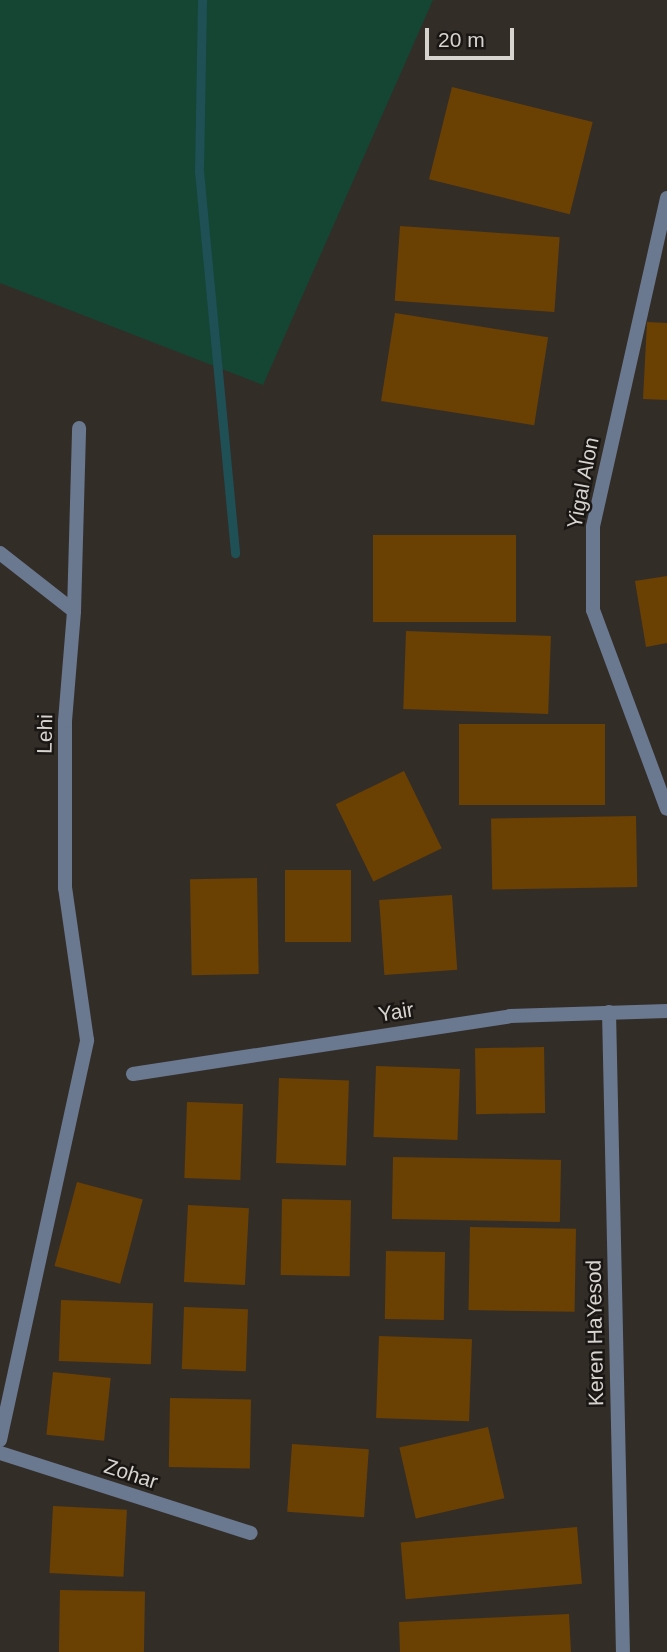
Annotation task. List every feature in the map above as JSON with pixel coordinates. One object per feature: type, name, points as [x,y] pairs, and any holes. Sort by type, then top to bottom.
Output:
[{"type":"street","name":"Yigal Alon","points":[[667,198],[593,527],[593,610],[667,809]]},
{"type":"street","name":"Lehi","points":[[0,1440],[87,1040],[65,888],[65,721],[75,611],[79,428]]},
{"type":"street","points":[[0,553],[75,611]]},
{"type":"street","name":"Keren HaYesod","points":[[609,1012],[622,1652]]},
{"type":"street","name":"Yair","points":[[133,1074],[510,1016],[667,1012]]},
{"type":"street","name":"Zohar","points":[[0,1453],[250,1533]]},
{"type":"green space","points":[[0,0],[433,0],[263,385],[0,283]]},
{"type":"building","points":[[452,87],[593,122],[570,214],[429,179]]},
{"type":"building","points":[[400,226],[560,237],[554,312],[395,301]]},
{"type":"building","points":[[395,313],[548,337],[534,425],[381,401]]},
{"type":"building","points":[[647,322],[667,323],[667,400],[643,399]]},
{"type":"building","points":[[373,535],[516,535],[516,622],[373,622]]},
{"type":"building","points":[[667,576],[667,643],[646,647],[635,581]]},
{"type":"building","points":[[406,631],[551,636],[548,714],[403,709]]},
{"type":"building","points":[[459,724],[605,724],[605,805],[459,805]]},
{"type":"building","points":[[404,771],[442,848],[373,882],[336,804]]},
{"type":"building","points":[[636,816],[637,887],[492,890],[491,819]]},
{"type":"building","points":[[285,870],[351,870],[351,942],[285,942]]},
{"type":"building","points":[[257,878],[259,974],[192,975],[190,879]]},
{"type":"building","points":[[452,895],[457,970],[384,975],[379,900]]},
{"type":"building","points":[[544,1047],[545,1113],[476,1114],[475,1048]]},
{"type":"building","points":[[376,1066],[460,1069],[457,1140],[374,1137]]},
{"type":"building","points":[[279,1078],[349,1080],[346,1165],[276,1163]]},
{"type":"building","points":[[187,1102],[243,1104],[240,1180],[184,1178]]},
{"type":"building","points":[[393,1157],[561,1160],[560,1222],[392,1219]]},
{"type":"building","points":[[77,1182],[143,1200],[120,1284],[54,1266]]},
{"type":"building","points":[[282,1199],[351,1200],[350,1276],[281,1275]]},
{"type":"building","points":[[188,1205],[249,1208],[245,1285],[184,1282]]},
{"type":"building","points":[[470,1227],[576,1229],[575,1312],[469,1310]]},
{"type":"building","points":[[386,1251],[445,1252],[444,1320],[385,1319]]},
{"type":"building","points":[[61,1300],[153,1303],[151,1364],[59,1361]]},
{"type":"building","points":[[184,1307],[248,1309],[246,1371],[182,1369]]},
{"type":"building","points":[[379,1336],[472,1339],[469,1421],[376,1418]]},
{"type":"building","points":[[53,1372],[111,1378],[104,1441],[46,1435]]},
{"type":"building","points":[[170,1398],[251,1399],[250,1468],[169,1467]]},
{"type":"building","points":[[488,1427],[504,1498],[416,1519],[399,1447]]},
{"type":"building","points":[[292,1444],[369,1449],[364,1517],[287,1512]]},
{"type":"building","points":[[53,1506],[127,1510],[123,1577],[49,1573]]},
{"type":"building","points":[[577,1527],[582,1584],[406,1599],[401,1542]]},
{"type":"building","points":[[60,1590],[145,1591],[144,1652],[59,1652]]},
{"type":"building","points":[[569,1614],[571,1652],[400,1652],[399,1622]]},
{"type":"waterway","points":[[202,0],[199,171],[235,553]]}]
